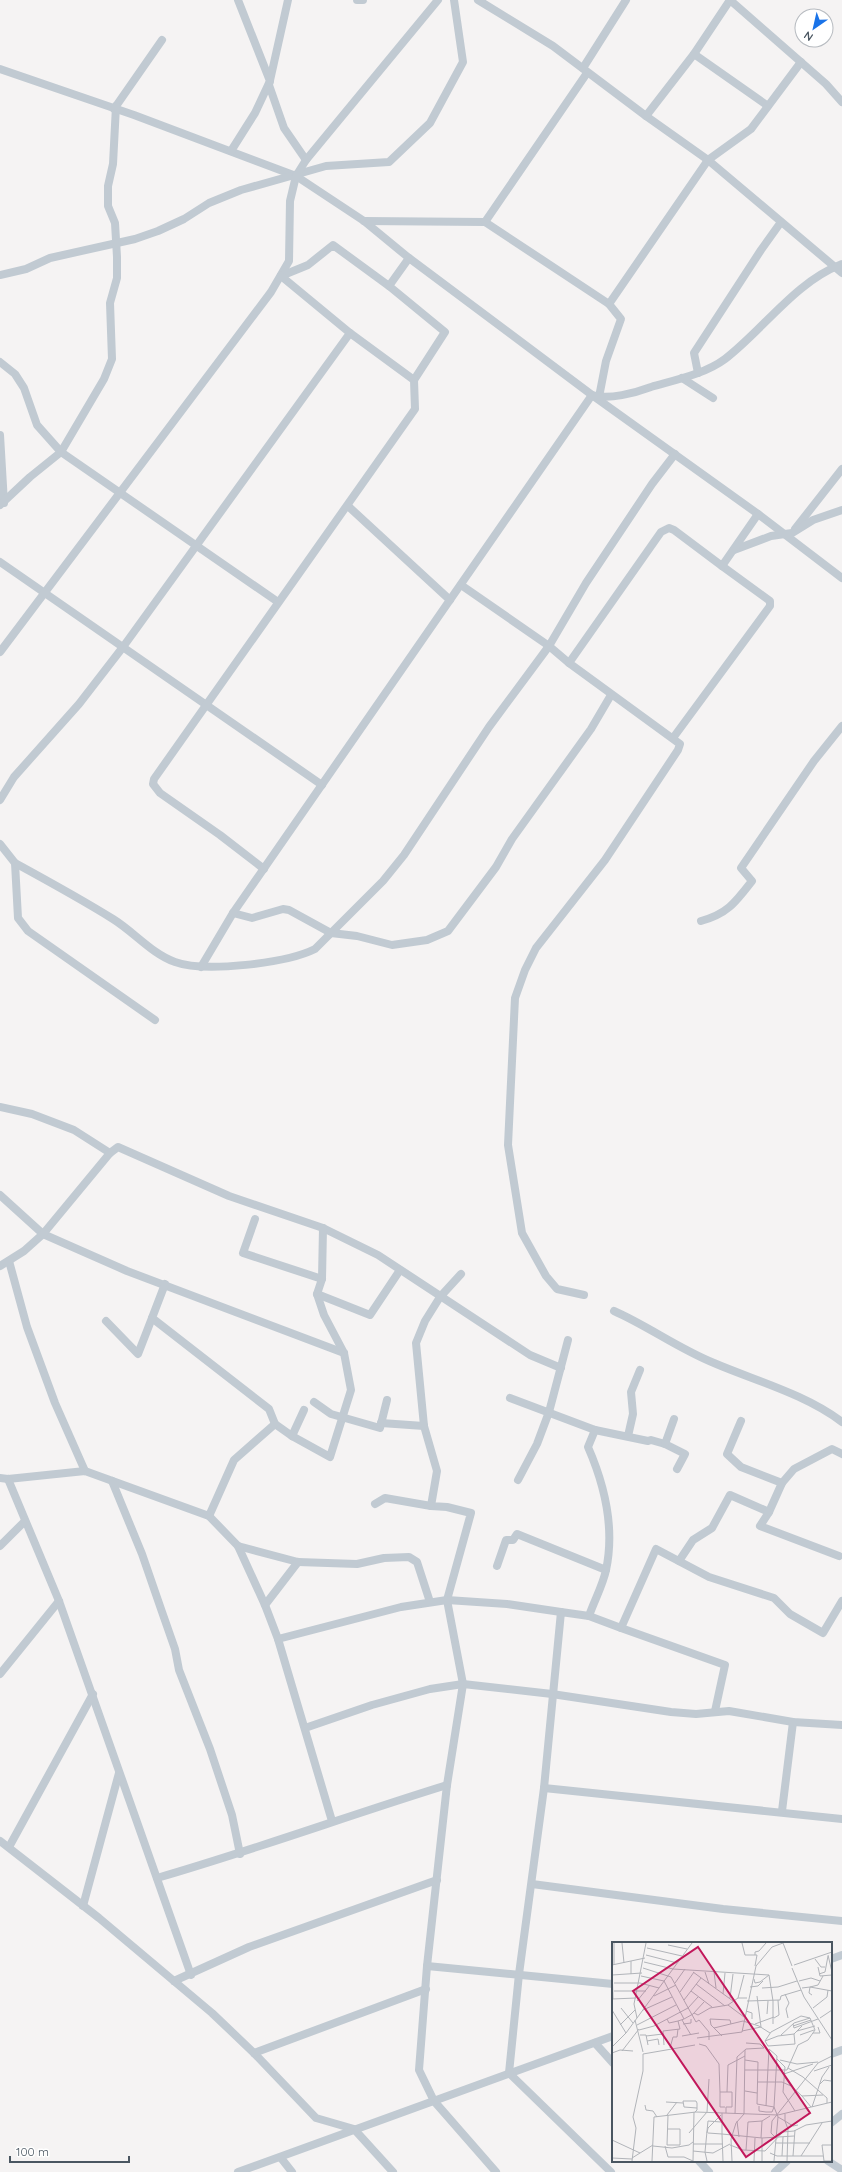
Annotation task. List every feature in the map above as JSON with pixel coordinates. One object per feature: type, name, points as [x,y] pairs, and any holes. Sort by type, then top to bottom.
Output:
[{"type":"street","points":[[231,151],[255,113],[270,81],[238,0]]},
{"type":"street","points":[[288,0],[269,85],[284,128],[306,160]]},
{"type":"street","points":[[357,0],[363,0]]},
{"type":"street","points":[[0,652],[44,592],[121,493],[281,276],[290,262],[290,201],[296,176],[306,160],[438,0]]},
{"type":"street","points":[[0,275],[26,269],[50,258],[158,231],[184,219],[209,203],[241,190],[296,176],[326,166],[389,162],[430,123],[463,62],[454,0]]},
{"type":"street","points":[[478,0],[553,46],[646,116],[708,160],[781,222],[839,265],[842,273]]},
{"type":"street","points":[[485,222],[585,70],[626,0]]},
{"type":"street","points":[[646,116],[694,54],[730,0],[801,62],[842,102]]},
{"type":"street","points":[[2,504],[30,477],[61,452],[104,379],[112,359],[110,303],[117,278],[115,223],[108,206],[108,186],[113,164],[115,109],[162,40]]},
{"type":"street","points":[[694,54],[768,106]]},
{"type":"street","points":[[609,304],[708,160],[751,129],[801,62]]},
{"type":"street","points":[[0,69],[115,109],[296,176],[364,222],[409,258],[595,396],[788,535],[842,578]]},
{"type":"street","points":[[202,967],[233,913],[460,585],[595,396],[606,361],[622,319],[609,304],[485,222],[364,222]]},
{"type":"street","points":[[698,373],[694,353],[781,222]]},
{"type":"street","points":[[264,869],[160,793],[153,784],[154,779],[415,409],[414,380],[445,332],[389,286],[333,245],[308,265],[281,276]]},
{"type":"street","points":[[389,286],[409,258]]},
{"type":"street","points":[[595,396],[640,391],[698,373],[723,360],[814,279],[839,265]]},
{"type":"street","points":[[281,276],[350,333],[414,380]]},
{"type":"street","points":[[0,800],[14,777],[79,704],[123,647],[350,333]]},
{"type":"street","points":[[0,362],[15,374],[24,388],[37,425],[61,452],[278,602]]},
{"type":"street","points":[[682,378],[713,398]]},
{"type":"street","points":[[0,435],[2,504]]},
{"type":"street","points":[[0,844],[15,863],[114,919],[173,962],[202,967],[277,962],[301,956],[315,949],[383,881],[404,855],[485,732],[550,646],[586,583],[652,484],[675,454]]},
{"type":"street","points":[[788,535],[842,469]]},
{"type":"street","points":[[348,506],[450,600]]},
{"type":"street","points":[[734,550],[772,536],[788,535],[813,520],[842,510]]},
{"type":"street","points":[[722,566],[758,514]]},
{"type":"street","points":[[569,663],[662,532],[670,528],[674,530],[770,601],[770,606],[674,738]]},
{"type":"street","points":[[0,562],[322,785]]},
{"type":"street","points":[[460,585],[550,646],[569,663],[611,695],[674,738],[680,744],[678,750],[605,860],[536,948],[525,970],[515,998],[508,1145],[522,1233],[546,1276],[557,1289],[584,1295]]},
{"type":"street","points":[[233,913],[252,918],[283,909],[289,910],[331,933],[357,936],[392,945],[427,940],[448,931],[496,867],[512,840],[591,729],[611,695]]},
{"type":"street","points":[[700,921],[716,917],[732,907],[752,882],[740,868],[814,761],[842,726]]},
{"type":"street","points":[[15,863],[18,918],[28,931],[155,1020]]},
{"type":"street","points":[[0,1107],[32,1114],[74,1130],[110,1153]]},
{"type":"street","points":[[0,1266],[24,1251],[42,1234],[110,1153],[118,1147],[229,1196],[323,1228],[378,1255],[530,1355],[561,1368]]},
{"type":"street","points":[[0,1195],[42,1234],[127,1271],[165,1284],[344,1353]]},
{"type":"street","points":[[255,1219],[243,1253],[322,1279]]},
{"type":"street","points":[[152,1318],[269,1409],[275,1424],[292,1436],[330,1457],[351,1390],[344,1353],[324,1315],[317,1294],[322,1279],[323,1228]]},
{"type":"street","points":[[10,1261],[27,1327],[56,1403],[85,1471]]},
{"type":"street","points":[[317,1294],[370,1315],[400,1270]]},
{"type":"street","points":[[431,1506],[437,1471],[424,1426],[416,1342],[425,1321],[440,1297],[461,1274]]},
{"type":"street","points":[[106,1321],[138,1354],[165,1284]]},
{"type":"street","points":[[614,1311],[636,1321],[678,1346],[713,1363],[798,1398],[832,1414],[842,1422]]},
{"type":"street","points":[[518,1480],[537,1444],[549,1412],[568,1340]]},
{"type":"street","points":[[628,1436],[633,1414],[630,1392],[640,1370]]},
{"type":"street","points":[[510,1398],[595,1430],[665,1444],[684,1454],[677,1469]]},
{"type":"street","points":[[314,1402],[331,1414],[380,1428],[387,1400]]},
{"type":"street","points":[[292,1436],[304,1410]]},
{"type":"street","points":[[665,1444],[674,1419]]},
{"type":"street","points":[[740,1421],[727,1454],[741,1467],[782,1483]]},
{"type":"street","points":[[381,1423],[424,1426]]},
{"type":"street","points":[[209,1516],[234,1460],[275,1424]]},
{"type":"street","points":[[589,1616],[606,1570],[611,1526],[600,1475],[588,1447],[595,1430]]},
{"type":"street","points":[[839,1556],[760,1526],[769,1512],[782,1483],[794,1469],[832,1449],[842,1454]]},
{"type":"street","points":[[190,1975],[119,1773],[93,1694],[59,1601],[25,1521],[4,1479],[85,1471],[209,1516],[238,1546],[265,1605],[278,1639],[332,1821]]},
{"type":"street","points":[[112,1481],[161,1608],[175,1649],[179,1670],[210,1749],[232,1815],[240,1854]]},
{"type":"street","points":[[679,1561],[693,1540],[712,1528],[718,1513],[730,1495],[769,1512]]},
{"type":"street","points":[[375,1504],[385,1498],[471,1512],[447,1600],[463,1684],[447,1785],[427,1966],[419,2070],[434,2101],[496,2172]]},
{"type":"street","points":[[0,1546],[25,1521]]},
{"type":"street","points":[[497,1566],[506,1540],[513,1540],[517,1534],[606,1570]]},
{"type":"street","points":[[238,1546],[298,1562],[357,1564],[384,1558],[409,1557],[417,1562],[430,1602]]},
{"type":"street","points":[[621,1628],[656,1549],[709,1577],[774,1598],[790,1614],[823,1633],[841,1605]]},
{"type":"street","points":[[265,1605],[298,1562]]},
{"type":"street","points":[[278,1639],[401,1607],[447,1600],[507,1604],[589,1616],[724,1665],[715,1711]]},
{"type":"street","points":[[0,1674],[59,1601]]},
{"type":"street","points":[[509,2073],[519,1974],[544,1788],[560,1612]]},
{"type":"street","points":[[305,1728],[394,1699],[430,1689],[463,1684],[552,1694],[671,1712],[696,1714],[715,1711],[728,1711],[794,1722],[842,1725]]},
{"type":"street","points":[[9,1847],[93,1694]]},
{"type":"street","points":[[782,1811],[794,1722]]},
{"type":"street","points":[[83,1906],[119,1773]]},
{"type":"street","points":[[157,1878],[240,1854],[332,1821],[447,1785]]},
{"type":"street","points":[[544,1788],[782,1811],[842,1819]]},
{"type":"street","points":[[0,1841],[83,1906],[174,1981],[254,2053],[316,2118],[354,2130],[394,2172]]},
{"type":"street","points":[[174,1981],[249,1947],[437,1880]]},
{"type":"street","points":[[532,1884],[723,1909],[842,1920]]},
{"type":"street","points":[[832,1958],[842,1955]]},
{"type":"street","points":[[427,1966],[612,1984]]},
{"type":"street","points":[[254,2053],[426,1989]]},
{"type":"street","points":[[238,2172],[281,2158],[612,2036]]},
{"type":"street","points":[[595,2043],[612,2062]]},
{"type":"street","points":[[832,2054],[842,2050]]},
{"type":"street","points":[[509,2073],[611,2172]]},
{"type":"street","points":[[832,2123],[842,2114]]},
{"type":"street","points":[[281,2158],[292,2172]]},
{"type":"street","points":[[700,2162],[709,2172]]},
{"type":"street","points":[[775,2172],[786,2162]]},
{"type":"street","points":[[830,2162],[842,2170]]}]
